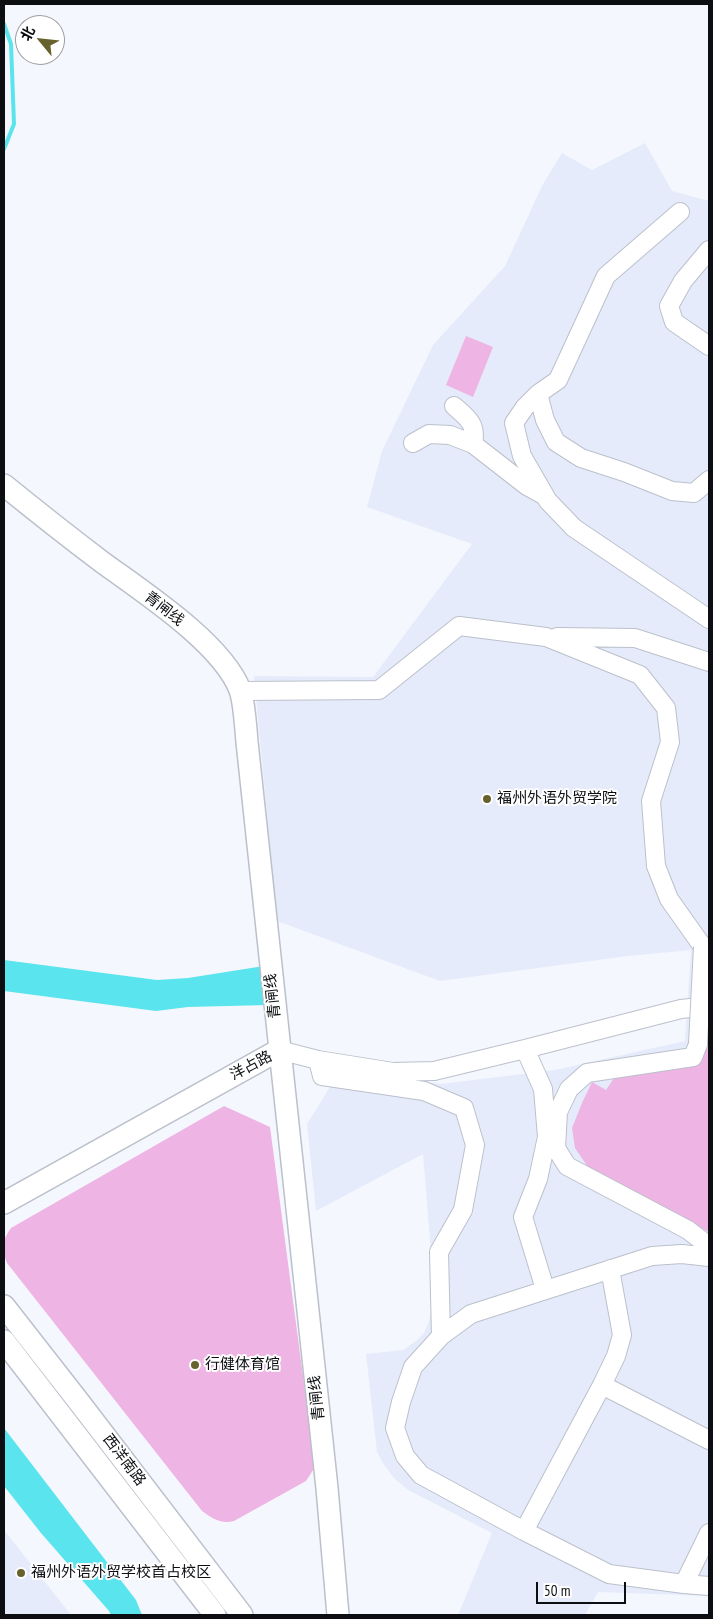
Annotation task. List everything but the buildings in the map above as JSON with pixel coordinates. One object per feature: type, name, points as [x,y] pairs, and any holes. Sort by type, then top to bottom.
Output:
[{"type":"main road","name":"青闸线","points":[[4,485],[56,527],[172,614],[224,662],[240,690],[326,1478],[338,1615]]},
{"type":"main road","name":"洋占路","points":[[4,1188],[235,1058],[279,1050]]},
{"type":"main road","name":"洋占路","points":[[4,1203],[279,1050]]},
{"type":"main road","name":"西洋南路","points":[[4,1306],[80,1402],[242,1615]]},
{"type":"main road","name":"西洋南路","points":[[4,1341],[214,1615]]},
{"type":"street","points":[[680,212],[606,276],[558,380],[538,394],[525,407],[514,423],[522,456],[548,501],[574,528],[709,619]]},
{"type":"street","points":[[709,250],[683,281],[669,306],[674,322],[709,346]]},
{"type":"street","points":[[538,394],[545,420],[556,442],[581,458],[672,491],[694,493],[709,480]]},
{"type":"street","points":[[454,406],[470,420],[474,437],[473,444]]},
{"type":"street","points":[[412,444],[429,434],[450,435],[473,444],[527,486],[545,496]]},
{"type":"street","points":[[240,690],[379,690],[459,626],[546,637],[635,638],[709,662]]},
{"type":"street","points":[[546,637],[640,676],[666,708],[670,742],[651,801],[656,866],[669,899],[703,947],[698,1044],[693,1057],[587,1073],[569,1089],[558,1112],[556,1148],[567,1166],[688,1230],[709,1246]]},
{"type":"street","points":[[279,1050],[318,1060],[393,1072],[434,1071],[681,1009],[709,1006]]},
{"type":"street","points":[[525,1049],[543,1089],[547,1137],[538,1179],[523,1217],[545,1289]]},
{"type":"street","points":[[318,1060],[322,1076],[424,1091],[464,1108],[475,1145],[463,1210],[440,1252],[441,1336]]},
{"type":"street","points":[[709,1257],[682,1254],[652,1256],[471,1314],[441,1336],[414,1367],[401,1402],[395,1428],[405,1456],[421,1475],[524,1531],[609,1574],[709,1586]]},
{"type":"street","points":[[524,1531],[616,1356],[622,1335],[610,1269]]},
{"type":"street","points":[[602,1385],[709,1440]]},
{"type":"street","points":[[684,1584],[709,1533]]},
{"type":"shaded area","name":"福州外语外贸学院","points":[[645,143],[672,191],[709,201],[709,1596],[598,1592],[585,1615],[458,1615],[492,1533],[408,1490],[395,1479],[384,1465],[377,1452],[366,1354],[403,1350],[424,1333],[429,1321],[434,1289],[423,1154],[316,1211],[307,1124],[340,1071],[441,1084],[555,1070],[685,1041],[691,950],[628,956],[440,981],[277,921],[254,676],[373,677],[472,544],[367,507],[382,451],[433,345],[505,266],[543,184],[562,153],[592,170]]},
{"type":"shaded area","points":[[466,336],[493,347],[473,397],[446,385]]},
{"type":"shaded area","points":[[708,1043],[709,1232],[590,1170],[575,1148],[572,1128],[592,1082],[606,1090],[616,1075],[700,1063]]},
{"type":"shaded area","name":"行健体育馆","points":[[224,1106],[270,1127],[315,1467],[306,1481],[234,1521],[225,1522],[213,1518],[202,1511],[7,1263],[3,1249],[4,1241],[11,1228]]},
{"type":"shaded area","name":"福州外语外贸学校首占校区","points":[[4,1530],[71,1615],[4,1615]]},
{"type":"water","points":[[4,960],[157,980],[188,978],[264,966],[267,1005],[188,1007],[156,1011],[4,991]]},
{"type":"water","points":[[4,1428],[136,1600],[142,1615],[111,1615],[41,1533],[4,1486]]},
{"type":"waterway","points":[[4,24],[11,44],[14,124],[4,149]]},
{"type":"place","name":"福州外语外贸学院","points":[[487,799]]},
{"type":"place","name":"行健体育馆","points":[[195,1365]]},
{"type":"place","name":"福州外语外贸学校首占校区","points":[[21,1573]]}]
